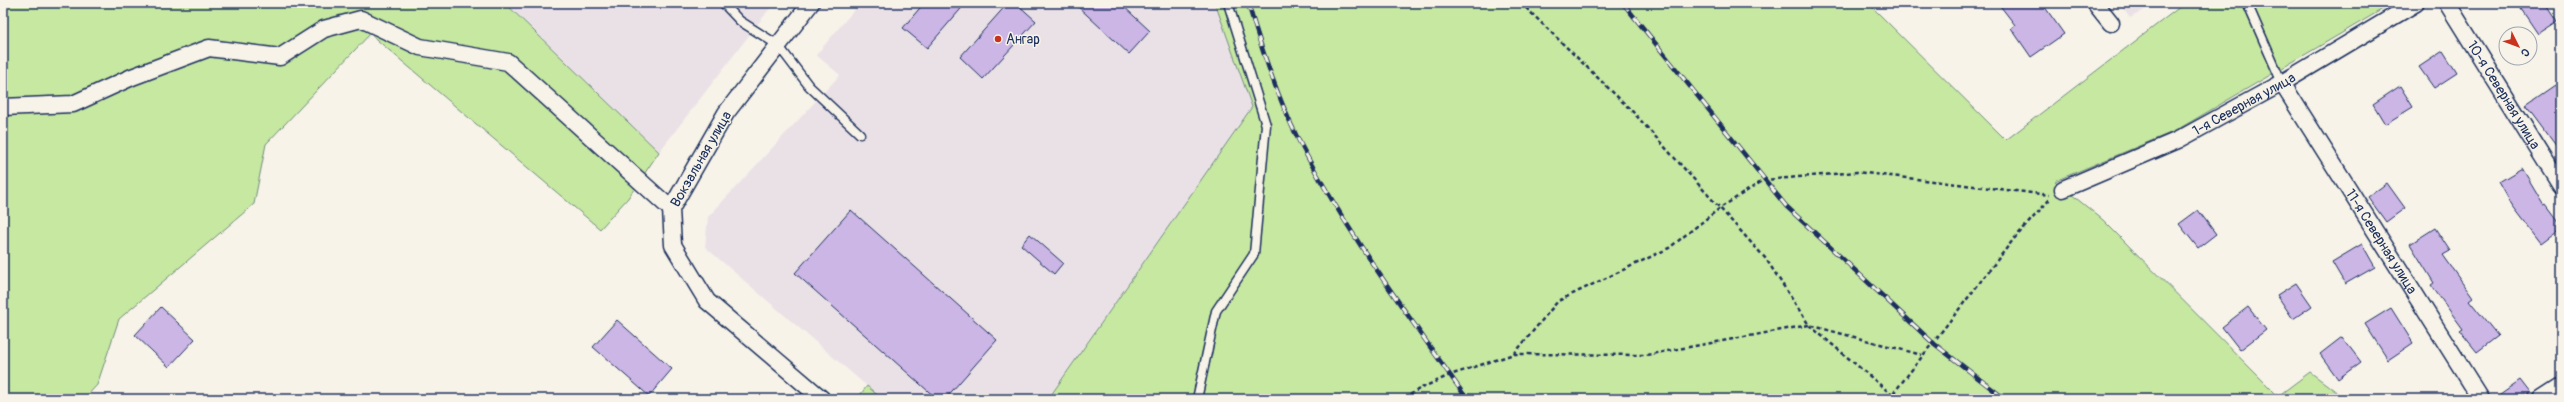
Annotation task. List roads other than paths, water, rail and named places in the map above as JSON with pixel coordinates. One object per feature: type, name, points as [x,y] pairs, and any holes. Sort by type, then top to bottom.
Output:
[{"type":"street","name":"Вокзальная улица","points":[[811,3],[726,113],[671,209],[673,245],[707,301],[822,399]]},
{"type":"street","points":[[2095,3],[2111,23]]},
{"type":"street","name":"1-я Северная улица","points":[[2063,188],[2178,140],[2282,83],[2416,3]]},
{"type":"street","name":"10-я Северная улица","points":[[2448,3],[2561,186]]},
{"type":"street","points":[[3,107],[73,104],[132,77],[209,48],[280,57],[324,29],[361,18],[420,46],[508,62],[671,209]]},
{"type":"street","name":"11-я Северная улица","points":[[2282,83],[2481,399]]},
{"type":"street","points":[[2541,399],[2561,386]]},
{"type":"lane","points":[[724,3],[740,21],[778,45],[809,86],[860,134]]},
{"type":"lane","points":[[1197,399],[1216,311],[1254,254],[1266,125],[1228,3]]},
{"type":"lane","points":[[2247,3],[2282,83]]},
{"type":"railway","points":[[1248,3],[1265,57],[1285,111],[1319,178],[1380,275],[1467,399]]},
{"type":"railway","points":[[1623,3],[1786,206],[1932,342],[2005,399]]},
{"type":"place","name":"Ангар","points":[[998,39]]}]
